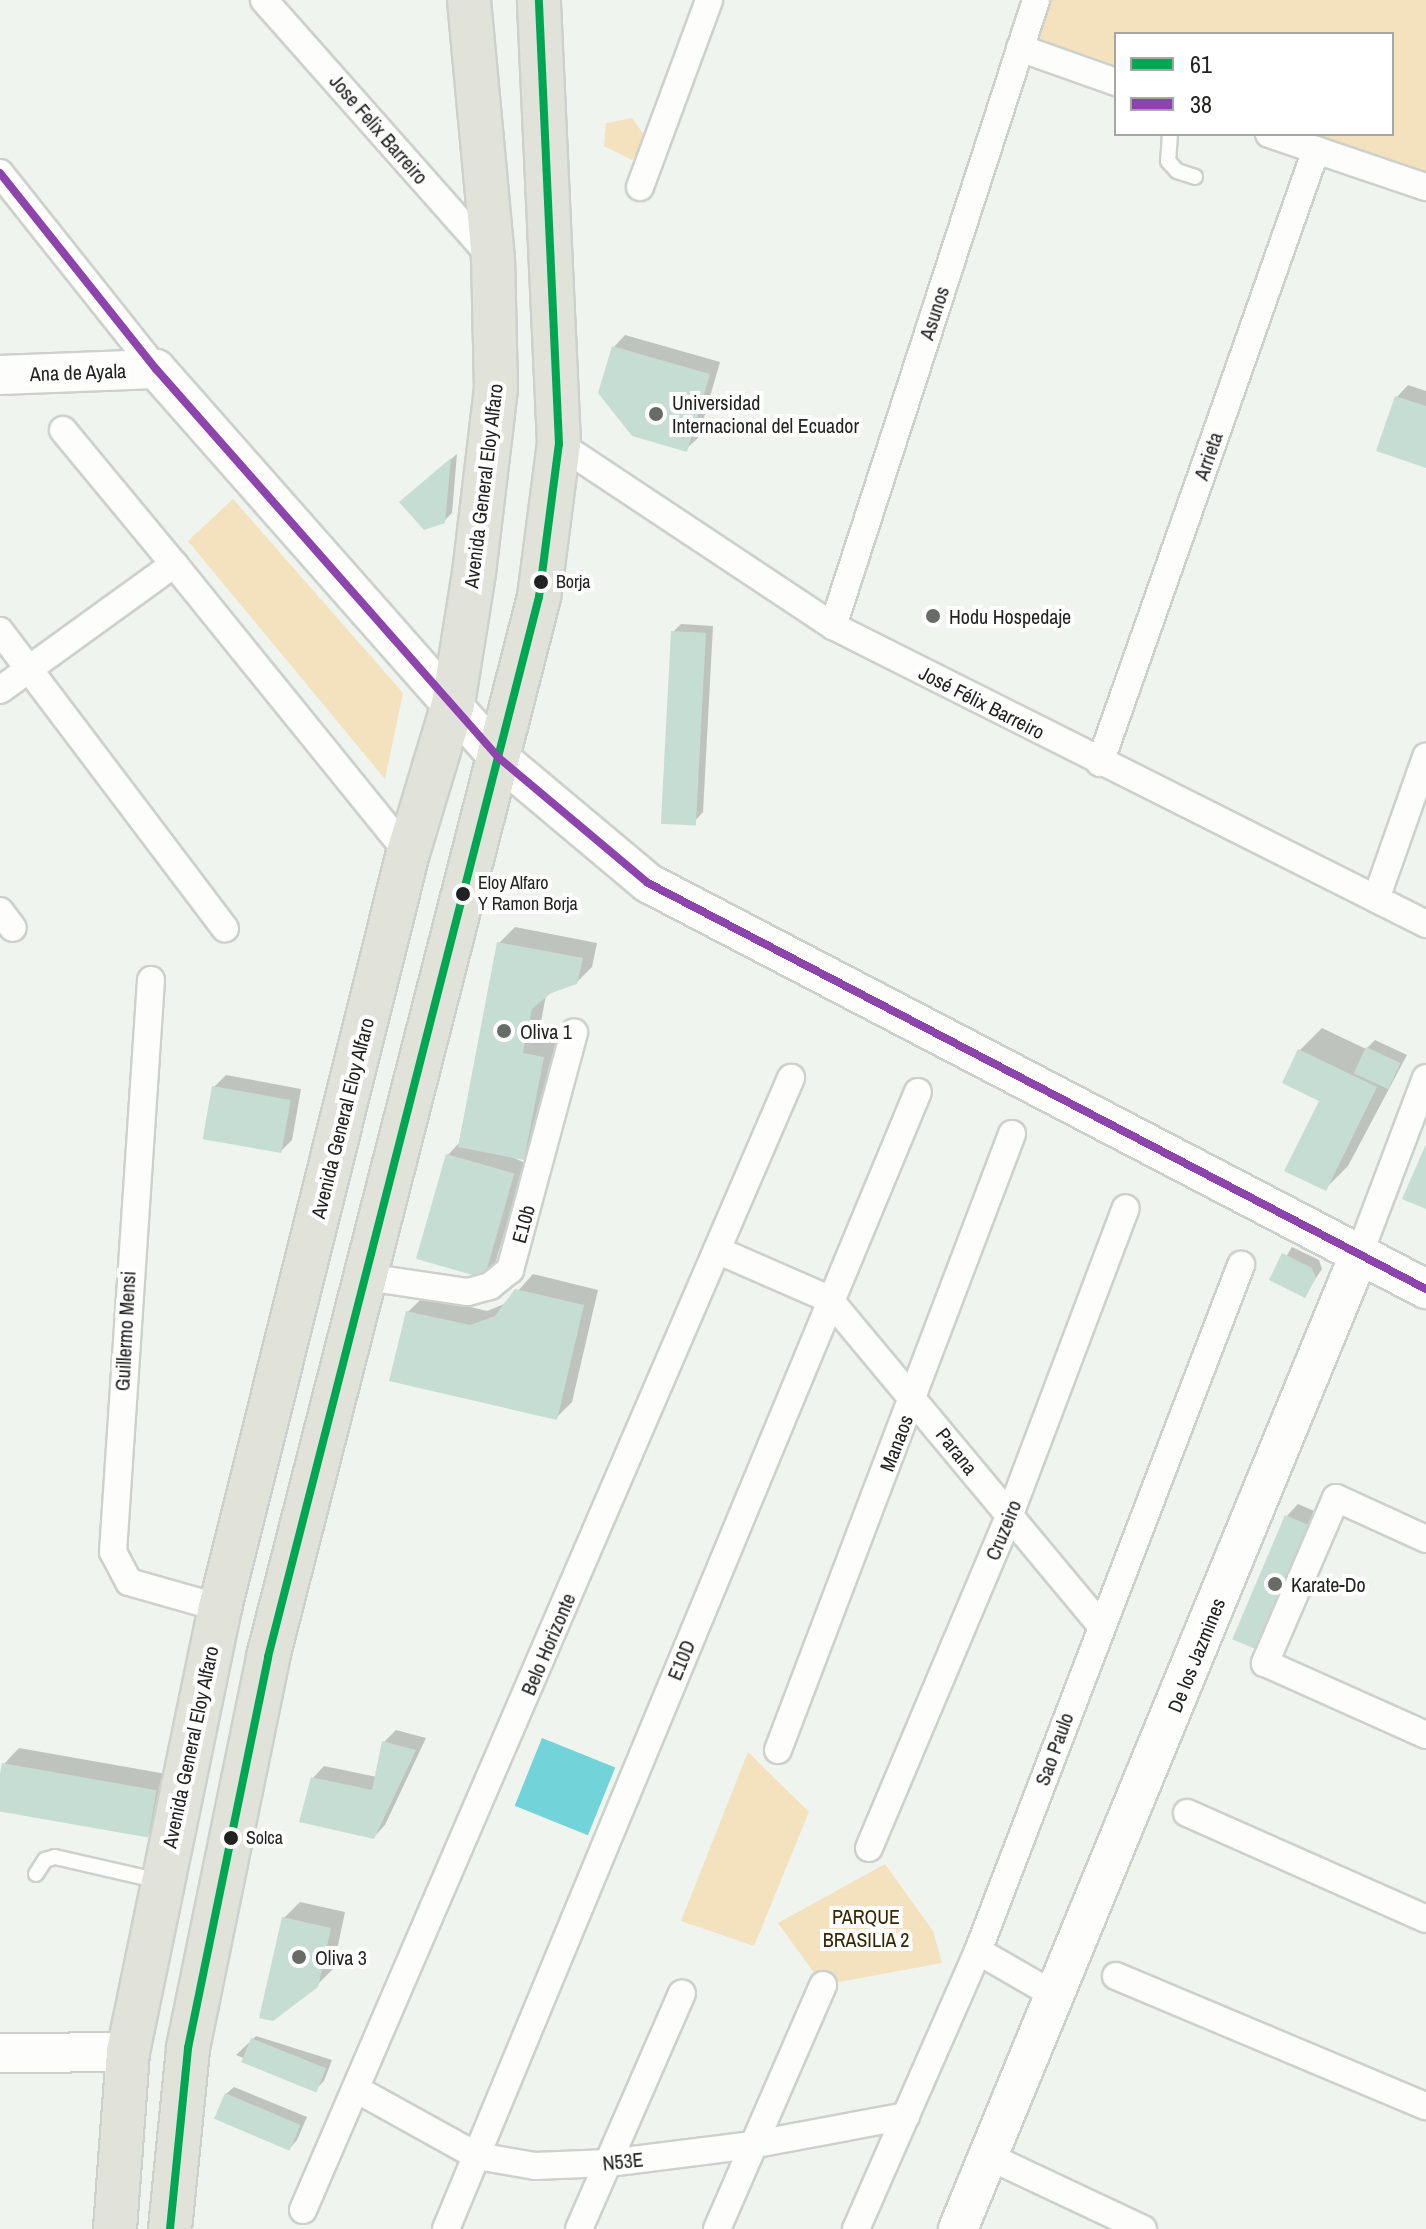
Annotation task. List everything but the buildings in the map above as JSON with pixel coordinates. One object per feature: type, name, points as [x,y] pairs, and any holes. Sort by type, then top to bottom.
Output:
[{"type":"main road","name":"Avenida General Eloy Alfaro","points":[[111,2222],[128,2052],[220,1608],[408,853],[453,704],[496,389],[493,259],[469,0]]},
{"type":"main road","points":[[170,2229],[188,2048],[268,1657],[366,1277],[459,893],[499,758],[539,597],[559,444],[539,0]]},
{"type":"street","name":"Jose Felix Barreiro","points":[[264,0],[493,259]]},
{"type":"street","points":[[640,187],[709,0]]},
{"type":"street","name":"Asunos","points":[[833,626],[1036,0]]},
{"type":"street","points":[[1020,48],[1114,81]]},
{"type":"street","points":[[1275,136],[1426,187]]},
{"type":"street","name":"Arrieta","points":[[1100,763],[1316,150]]},
{"type":"street","points":[[0,173],[156,369],[499,758],[648,883],[1426,1289]]},
{"type":"street","name":"Ana de Ayala","points":[[0,375],[156,369]]},
{"type":"street","points":[[63,430],[408,853]]},
{"type":"street","name":"José Félix Barreiro","points":[[559,444],[833,626],[1100,763],[1426,924]]},
{"type":"street","points":[[0,690],[174,564]]},
{"type":"street","points":[[0,631],[225,928]]},
{"type":"street","points":[[1376,899],[1426,757]]},
{"type":"street","name":"Guillermo Mensi","points":[[151,980],[113,1552],[129,1582],[220,1608]]},
{"type":"street","name":"E10b","points":[[366,1277],[468,1292],[490,1286],[510,1270],[574,1032]]},
{"type":"street","name":"Belo Horizonte","points":[[303,2210],[791,1078]]},
{"type":"street","name":"De los Jazmines","points":[[958,2229],[1359,1255],[1426,1078]]},
{"type":"street","name":"E10D","points":[[446,2229],[829,1299],[918,1092]]},
{"type":"street","name":"Manaos","points":[[778,1750],[1012,1134]]},
{"type":"street","name":"Cruzeiro","points":[[869,1848],[1009,1517],[1126,1208]]},
{"type":"street","name":"Parana","points":[[717,1250],[829,1299],[914,1397],[1009,1517],[1100,1624]]},
{"type":"street","name":"Sao Paulo","points":[[856,2229],[978,1951],[1100,1624],[1241,1265]]},
{"type":"street","points":[[1426,1539],[1336,1498],[1265,1663],[1426,1735]]},
{"type":"street","points":[[1187,1813],[1426,1919]]},
{"type":"street","points":[[978,1951],[1056,1996]]},
{"type":"street","points":[[1116,1976],[1426,2106]]},
{"type":"street","points":[[717,2229],[823,1985]]},
{"type":"street","points":[[579,2229],[682,1993]]},
{"type":"street","points":[[0,2053],[128,2052]]},
{"type":"street","name":"N53E","points":[[356,2089],[477,2156],[535,2166],[609,2163],[751,2145],[906,2116]]},
{"type":"street","points":[[990,2157],[1143,2229]]},
{"type":"lane","points":[[1170,136],[1168,161],[1177,171],[1195,177]]},
{"type":"lane","points":[[36,1874],[45,1860],[55,1857],[162,1882]]},
{"type":"green space","points":[[1040,0],[1426,0],[1426,184],[1290,136],[1394,136],[1394,32],[1114,32],[1114,74],[1025,44]]},
{"type":"green space","points":[[632,118],[646,138],[632,160],[604,146],[606,123]]},
{"type":"green space","points":[[233,499],[403,693],[385,779],[188,541]]},
{"type":"green space","points":[[748,1752],[809,1812],[754,1946],[681,1921]]},
{"type":"green space","name":"PARQUE BRASILIA 2","points":[[885,1864],[933,1931],[942,1963],[823,1985],[778,1923]]},
{"type":"water","points":[[542,1738],[615,1768],[588,1835],[515,1806]]},
{"type":"transit line","name":"61","points":[[170,2229],[188,2048],[268,1657],[539,597],[559,444],[539,0]]},
{"type":"transit line","name":"38","points":[[0,173],[156,369],[499,758],[648,883],[1426,1289]]},
{"type":"place","name":"Universidad Internacional del Ecuador","points":[[656,414]]},
{"type":"place","name":"Borja","points":[[541,582]]},
{"type":"place","name":"Hodu Hospedaje","points":[[933,616]]},
{"type":"place","name":"Eloy Alfaro Y Ramon Borja","points":[[463,894]]},
{"type":"place","name":"Oliva 1","points":[[504,1031]]},
{"type":"place","name":"Karate-Do","points":[[1275,1584]]},
{"type":"place","name":"Solca","points":[[231,1838]]},
{"type":"place","name":"Oliva 3","points":[[299,1957]]}]
